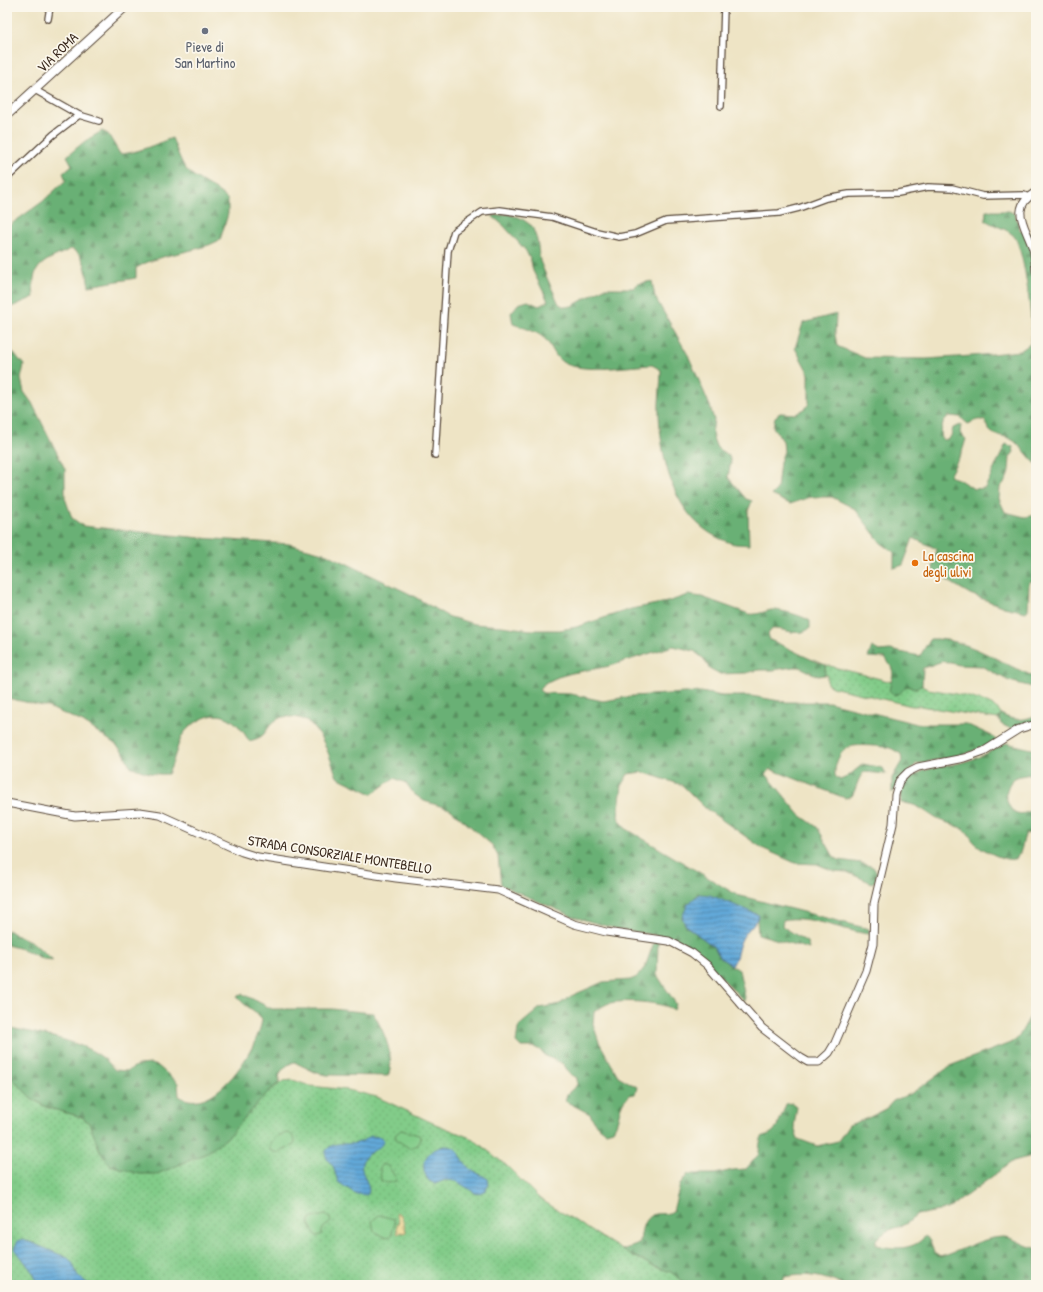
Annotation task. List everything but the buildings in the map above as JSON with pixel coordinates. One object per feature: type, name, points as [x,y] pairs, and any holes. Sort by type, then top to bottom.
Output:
[{"type":"main road","name":"VIA ROMA","points":[[7,115],[125,7]]},
{"type":"street","points":[[48,19],[50,7]]},
{"type":"street","points":[[721,106],[724,7]]},
{"type":"street","points":[[35,90],[79,114],[99,121]]},
{"type":"street","points":[[7,178],[53,135],[79,114]]},
{"type":"street","points":[[435,455],[448,251],[454,231],[482,212],[500,210],[552,217],[597,232],[619,237],[635,234],[666,221],[779,213],[799,208],[826,198],[850,194],[898,193],[928,187],[952,188],[983,196],[1024,195],[1028,197]]},
{"type":"street","points":[[1036,192],[1022,203],[1021,216],[1033,250],[1036,270]]},
{"type":"street","name":"STRADA CONSORZIALE MONTEBELLO","points":[[7,804],[75,816],[140,812],[160,815],[242,852],[258,857],[396,878],[498,890],[574,924],[606,932],[669,941],[692,953],[707,965],[762,1028],[801,1058],[808,1062],[819,1062],[829,1053],[836,1043],[866,971],[873,944],[874,904],[893,824],[896,796],[900,781],[908,772],[918,767],[964,758],[984,751],[1019,729],[1036,724]]},
{"type":"green space","points":[[102,131],[108,134],[120,154],[140,150],[172,138],[186,169],[218,191],[228,200],[228,214],[220,240],[210,245],[146,263],[136,268],[136,278],[89,286],[86,270],[80,255],[71,249],[46,261],[37,270],[34,277],[33,286],[34,297],[7,309],[7,227],[42,202],[66,180],[63,173],[72,165],[67,156],[85,141]]},
{"type":"green space","points":[[986,211],[1009,211],[1015,214],[1020,230],[1025,233],[1036,234],[1036,464],[1017,443],[1009,438],[996,435],[990,431],[983,420],[976,420],[968,424],[960,417],[949,416],[943,423],[941,436],[942,439],[947,440],[951,436],[953,428],[961,425],[960,433],[966,439],[962,452],[949,476],[958,479],[974,489],[985,488],[1006,444],[1013,447],[1014,452],[1010,457],[1006,481],[1000,487],[999,499],[1005,512],[1025,517],[1036,515],[1036,580],[1029,582],[1028,610],[1026,612],[1004,607],[970,594],[935,573],[933,568],[937,549],[913,538],[903,565],[894,568],[894,552],[881,543],[855,509],[832,497],[811,497],[790,504],[771,495],[777,489],[780,462],[784,451],[783,441],[773,427],[775,417],[780,413],[796,414],[806,408],[809,403],[809,374],[795,348],[803,323],[836,314],[835,334],[837,346],[865,358],[926,359],[972,356],[1020,351],[1030,344],[1031,323],[1028,289],[1018,244],[1011,233],[985,220]]},
{"type":"green space","points":[[507,214],[521,218],[532,226],[537,240],[540,261],[559,304],[565,307],[572,306],[604,288],[633,288],[638,284],[652,281],[655,297],[688,355],[710,406],[714,420],[712,434],[714,441],[717,448],[729,456],[731,463],[728,477],[746,499],[752,501],[748,511],[749,545],[730,543],[710,533],[695,521],[684,507],[675,490],[668,472],[661,435],[659,410],[661,370],[652,365],[597,369],[575,367],[562,362],[556,356],[547,341],[537,333],[513,324],[511,313],[518,304],[528,301],[539,306],[548,301],[533,271],[531,261],[526,251],[504,226],[492,216]]},
{"type":"green space","points":[[12,351],[24,365],[21,379],[24,392],[32,403],[65,469],[65,498],[72,518],[83,526],[201,538],[289,544],[327,554],[410,594],[447,616],[474,624],[531,630],[560,630],[576,627],[631,609],[667,602],[688,595],[702,597],[749,614],[757,614],[771,610],[785,612],[797,615],[810,621],[810,628],[801,632],[772,629],[768,634],[770,640],[826,665],[824,675],[818,676],[800,667],[759,670],[746,673],[720,674],[709,668],[704,659],[694,651],[673,646],[610,666],[558,677],[545,683],[539,690],[543,693],[571,694],[603,701],[633,696],[701,692],[722,696],[751,696],[786,702],[829,702],[917,724],[966,724],[992,736],[997,741],[963,755],[916,764],[892,793],[892,778],[902,761],[901,754],[890,748],[875,746],[852,746],[842,752],[836,763],[835,772],[835,776],[840,780],[847,777],[863,764],[883,768],[886,774],[864,772],[852,796],[845,798],[770,769],[766,774],[800,815],[817,827],[834,857],[839,860],[861,863],[873,867],[877,873],[875,881],[872,883],[847,872],[834,871],[817,864],[795,863],[762,848],[705,808],[682,785],[642,772],[628,774],[622,785],[618,817],[625,828],[737,895],[869,929],[869,934],[803,919],[783,920],[782,926],[807,942],[809,949],[758,934],[758,915],[682,917],[686,926],[713,946],[720,958],[739,970],[745,997],[744,1001],[697,952],[676,939],[613,928],[574,917],[501,885],[498,856],[492,845],[450,809],[424,801],[414,794],[406,783],[394,778],[372,794],[337,777],[327,749],[322,740],[310,724],[302,719],[281,717],[272,723],[262,736],[249,741],[240,728],[229,718],[216,715],[208,716],[188,728],[184,733],[168,774],[153,773],[135,768],[130,766],[124,753],[115,744],[83,722],[48,707],[7,698],[7,356]]},
{"type":"green space","points":[[930,639],[957,642],[971,647],[1036,677],[1036,688],[1009,681],[981,666],[959,665],[943,661],[923,668],[922,685],[917,688],[907,686],[899,694],[894,695],[889,692],[893,671],[885,658],[868,657],[872,647],[879,651],[890,650],[920,656]]},
{"type":"green space","points":[[826,665],[892,682],[890,687],[899,694],[907,686],[917,688],[922,685],[928,689],[980,700],[998,709],[1001,714],[998,719],[912,706],[832,687],[827,684],[827,675],[824,675]]},
{"type":"green space","points":[[1001,714],[1014,719],[1027,718],[1036,715],[1036,721],[1011,729],[1001,724],[999,719]]},
{"type":"green space","points":[[1006,743],[1036,750],[1036,773],[1015,778],[1007,789],[1010,808],[1015,812],[1021,814],[1028,812],[1036,806],[1036,835],[1026,833],[1020,853],[1016,858],[1007,859],[988,852],[978,846],[963,829],[943,822],[912,804],[901,803],[902,785],[910,778],[925,770],[972,759]]},
{"type":"green space","points":[[7,930],[32,942],[53,960],[43,959],[25,950],[7,945]]},
{"type":"green space","points":[[654,942],[658,942],[657,975],[676,1004],[674,1010],[669,1007],[652,1003],[613,1002],[594,1012],[593,1024],[599,1042],[618,1076],[637,1087],[635,1094],[629,1095],[625,1099],[613,1130],[606,1132],[596,1125],[590,1114],[565,1101],[567,1094],[577,1085],[577,1078],[571,1075],[563,1064],[544,1055],[540,1050],[534,1047],[521,1047],[516,1042],[518,1029],[521,1024],[540,1008],[560,1004],[571,996],[603,982],[630,980],[637,977],[645,967]]},
{"type":"green space","points":[[243,994],[272,1009],[332,1009],[373,1013],[381,1027],[387,1043],[390,1060],[388,1076],[327,1075],[317,1073],[294,1062],[287,1065],[282,1070],[279,1083],[268,1092],[227,1138],[205,1154],[157,1174],[139,1174],[110,1165],[101,1153],[89,1123],[82,1117],[46,1107],[30,1097],[13,1079],[7,1076],[7,1027],[69,1041],[104,1058],[115,1070],[127,1071],[138,1065],[151,1064],[158,1066],[178,1083],[179,1096],[192,1100],[206,1098],[220,1089],[244,1062],[259,1031],[262,1019],[237,996]]},
{"type":"green space","points":[[1036,1006],[1036,1155],[1013,1161],[951,1207],[944,1210],[917,1215],[906,1224],[887,1231],[876,1239],[876,1245],[902,1248],[915,1244],[925,1236],[930,1240],[934,1253],[940,1257],[987,1239],[1007,1237],[1036,1248],[1036,1285],[843,1285],[821,1277],[800,1275],[784,1277],[783,1283],[786,1285],[688,1285],[671,1272],[653,1266],[622,1250],[640,1243],[643,1226],[647,1218],[655,1214],[664,1214],[673,1211],[680,1185],[688,1174],[715,1174],[746,1169],[759,1154],[762,1137],[769,1134],[776,1128],[786,1104],[792,1103],[797,1107],[794,1126],[798,1139],[817,1146],[838,1141],[849,1125],[886,1109],[893,1101],[912,1093],[952,1065],[1013,1042],[1018,1038]]},
{"type":"green space","points":[[7,1076],[13,1079],[30,1097],[46,1107],[82,1117],[89,1123],[101,1153],[268,1092],[283,1081],[293,1080],[310,1086],[348,1090],[377,1097],[433,1123],[473,1139],[507,1166],[540,1199],[622,1250],[653,1266],[671,1272],[688,1285],[7,1285]]},
{"type":"green space","points":[[401,1130],[419,1135],[421,1139],[418,1145],[409,1148],[397,1140],[395,1135]]},
{"type":"green space","points":[[289,1133],[294,1137],[294,1145],[278,1153],[270,1150],[271,1144],[275,1138],[282,1134]]},
{"type":"green space","points":[[382,1164],[388,1166],[396,1178],[396,1181],[388,1183],[381,1181],[380,1167]]},
{"type":"green space","points":[[325,1215],[329,1217],[331,1222],[323,1228],[321,1235],[316,1236],[309,1224],[309,1219]]},
{"type":"green space","points":[[379,1215],[394,1219],[395,1223],[391,1236],[385,1237],[374,1231],[372,1221]]},
{"type":"sand","points":[[396,1214],[401,1215],[406,1231],[405,1233],[401,1232],[398,1234],[397,1232],[397,1225],[399,1221]]},
{"type":"water","points":[[699,894],[710,895],[759,915],[743,937],[732,965],[720,958],[713,946],[686,926],[682,917],[688,904]]},
{"type":"water","points":[[371,1136],[381,1137],[384,1141],[379,1147],[366,1156],[362,1163],[362,1172],[368,1184],[369,1192],[367,1195],[356,1194],[338,1182],[333,1166],[327,1159],[325,1153],[335,1144],[357,1143]]},
{"type":"water","points":[[444,1146],[449,1146],[457,1150],[469,1168],[488,1179],[489,1184],[486,1190],[477,1194],[456,1181],[445,1180],[435,1184],[428,1180],[424,1168],[426,1158],[432,1151]]},
{"type":"water","points":[[23,1239],[68,1258],[72,1262],[78,1276],[90,1285],[37,1285],[34,1274],[15,1249],[17,1241]]},
{"type":"place","name":"Pieve di San Martino","points":[[205,31]]},
{"type":"place","name":"La cascina degli ulivi","points":[[915,563]]}]
